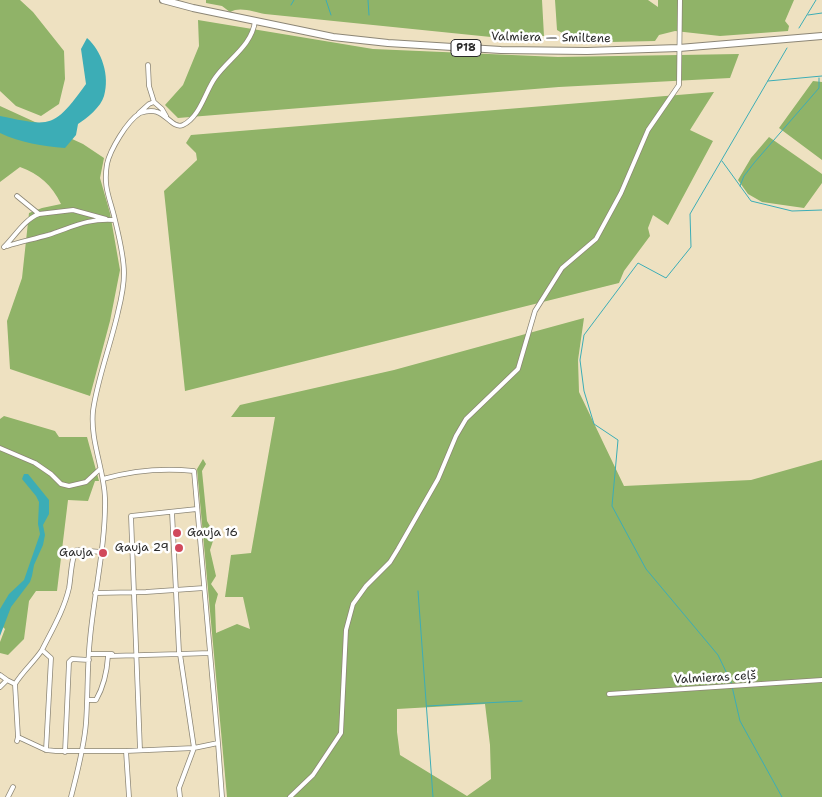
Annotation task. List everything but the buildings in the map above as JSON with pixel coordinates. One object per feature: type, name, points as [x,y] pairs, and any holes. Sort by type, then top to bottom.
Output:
[{"type":"main road","name":"Valmiera — Smiltene","points":[[164,0],[193,8],[333,37],[388,44],[548,51],[679,48],[822,36]]},
{"type":"street","points":[[290,797],[313,775],[341,734],[346,630],[353,604],[366,586],[390,562],[398,549],[438,478],[456,436],[466,419],[518,369],[534,311],[562,268],[593,244],[606,224],[648,130],[679,85],[680,0]]},
{"type":"street","points":[[148,65],[149,86],[154,102],[177,126],[181,126],[190,121],[217,75],[252,35],[255,21]]},
{"type":"street","points":[[71,797],[86,722],[89,654],[105,517],[103,479],[95,445],[93,412],[124,282],[123,263],[115,220],[106,192],[105,182],[108,163],[115,144],[138,114],[154,102]]},
{"type":"street","points":[[138,114],[146,111],[166,116]]},
{"type":"street","points":[[17,196],[39,214]]},
{"type":"street","points":[[106,219],[86,221],[48,235],[4,247],[18,231],[34,216],[39,214],[73,210],[115,220]]},
{"type":"street","points":[[0,448],[35,463],[61,484],[69,486],[86,482],[100,469]]},
{"type":"street","points":[[103,479],[153,471],[194,471],[222,797]]},
{"type":"street","points":[[140,750],[131,516],[197,509]]},
{"type":"street","points":[[172,512],[180,653],[194,748],[180,788],[180,797]]},
{"type":"street","points":[[101,552],[77,550],[74,553],[72,574],[66,599],[42,650],[15,684],[18,739],[46,750],[65,752],[194,748],[218,743]]},
{"type":"street","points":[[95,593],[204,588]]},
{"type":"street","points":[[42,650],[50,658],[46,750]]},
{"type":"street","points":[[89,654],[210,652]]},
{"type":"street","points":[[86,700],[96,700],[102,688],[106,675],[108,656],[136,654]]},
{"type":"street","points":[[65,752],[69,662],[72,659],[89,660]]},
{"type":"street","points":[[0,675],[15,684]]},
{"type":"street","points":[[0,687],[7,680]]},
{"type":"street","name":"Valmieras ceļš","points":[[609,694],[787,684],[822,680]]},
{"type":"street","points":[[126,751],[129,797]]},
{"type":"street","points":[[8,797],[13,786]]},
{"type":"green space","points":[[0,0],[20,0],[33,12],[64,51],[65,79],[59,104],[41,116],[16,106],[0,91]]},
{"type":"green space","points":[[206,0],[542,0],[544,36],[491,37],[265,14],[243,9],[230,12],[222,6],[206,3]]},
{"type":"green space","points":[[555,0],[648,0],[658,7],[658,0],[794,0],[785,21],[789,26],[788,31],[720,36],[675,31],[659,35],[655,41],[566,43],[563,40],[562,33],[557,30]]},
{"type":"green space","points":[[198,20],[373,49],[558,57],[739,54],[730,78],[559,87],[178,118],[165,105],[183,85],[199,46]]},
{"type":"green space","points":[[813,81],[822,82],[822,160],[779,128]]},
{"type":"green space","points":[[714,92],[690,130],[713,141],[668,225],[653,215],[648,228],[650,236],[624,271],[619,283],[185,391],[164,191],[197,160],[196,153],[186,143],[191,135]]},
{"type":"green space","points":[[0,106],[83,144],[104,158],[100,178],[110,213],[120,270],[110,321],[90,396],[10,369],[7,321],[22,278],[29,213],[61,204],[44,181],[20,167],[0,182]]},
{"type":"green space","points":[[769,137],[822,174],[822,183],[804,208],[762,202],[748,194],[738,180],[751,158]]},
{"type":"green space","points":[[584,318],[578,360],[579,392],[624,486],[751,480],[822,460],[822,797],[227,797],[197,469],[203,459],[206,464],[202,471],[207,521],[215,535],[210,550],[216,576],[211,584],[218,594],[215,605],[216,633],[237,624],[250,629],[243,597],[225,597],[231,555],[251,553],[275,417],[231,417],[240,405],[394,370]],"holes":[[[485,704],[490,745],[491,779],[467,796],[400,755],[397,709]]]},
{"type":"green space","points":[[4,416],[55,431],[59,437],[87,437],[99,481],[95,481],[88,501],[68,500],[57,591],[36,591],[29,601],[24,639],[8,655],[0,653],[0,642],[5,629],[0,624],[0,419]]},
{"type":"water","points":[[87,38],[101,57],[105,72],[106,88],[100,104],[78,124],[76,135],[65,148],[32,144],[0,133],[0,116],[31,122],[42,122],[51,121],[66,109],[86,84],[81,49]]},
{"type":"water","points":[[24,474],[28,474],[49,500],[49,514],[43,525],[45,535],[43,545],[34,565],[30,582],[11,607],[0,636],[0,609],[9,594],[24,580],[40,534],[38,524],[39,502],[22,479]]},
{"type":"waterway","points":[[291,5],[294,0]]},
{"type":"waterway","points":[[326,0],[331,15]]},
{"type":"waterway","points":[[368,0],[369,15]]},
{"type":"waterway","points":[[799,28],[816,0]]},
{"type":"waterway","points":[[808,15],[822,13]]},
{"type":"waterway","points":[[782,797],[740,721],[731,682],[718,655],[646,569],[612,506],[618,440],[594,424],[584,391],[580,360],[584,335],[638,263],[666,278],[691,247],[690,214],[787,48]]},
{"type":"waterway","points":[[768,81],[822,76]]},
{"type":"waterway","points":[[740,186],[744,176],[754,163],[819,88],[819,78]]},
{"type":"waterway","points":[[722,161],[751,201],[792,211],[822,210]]},
{"type":"waterway","points":[[418,591],[433,797]]},
{"type":"waterway","points":[[427,706],[522,701]]},
{"type":"place","name":"Gauja 16","points":[[177,533]]},
{"type":"place","name":"Gauja 29","points":[[179,548]]},
{"type":"place","name":"Gauja","points":[[103,553]]}]
